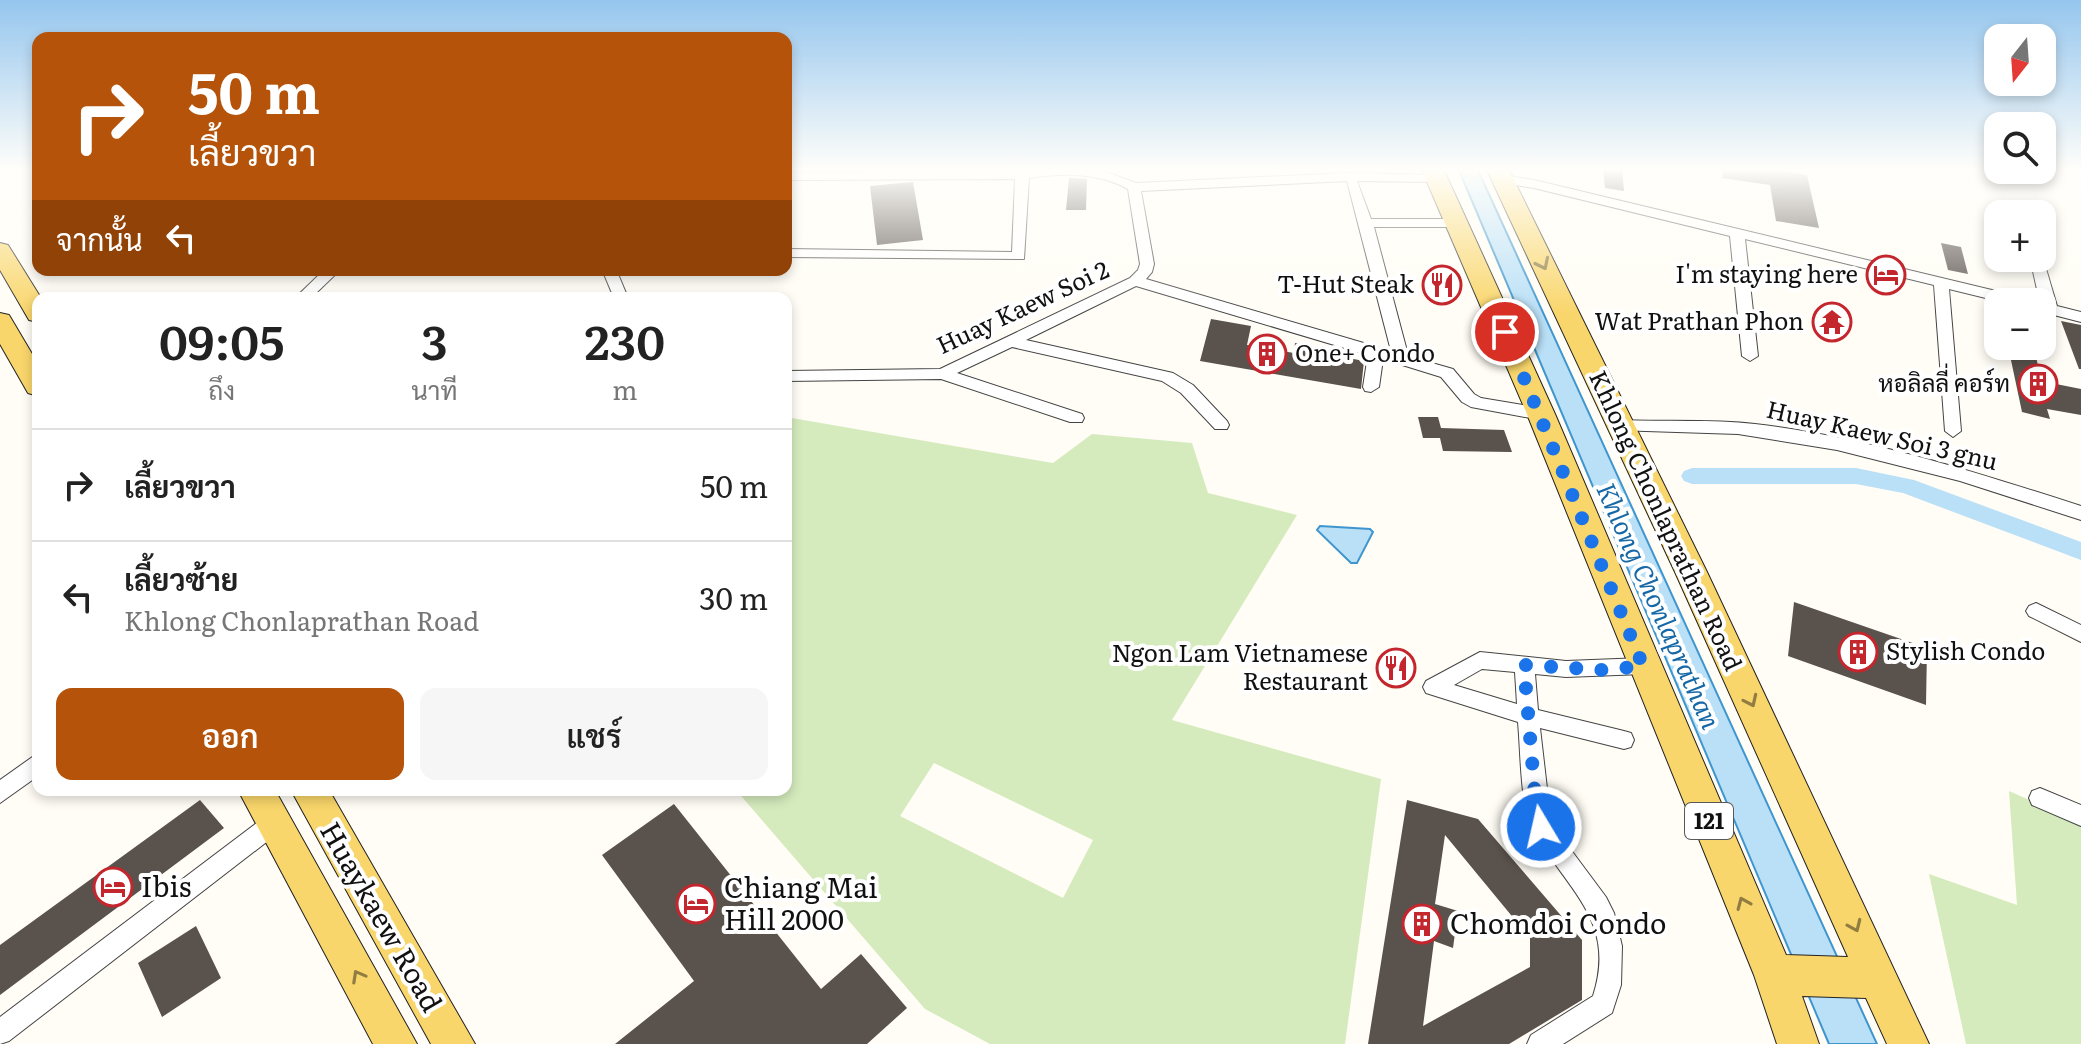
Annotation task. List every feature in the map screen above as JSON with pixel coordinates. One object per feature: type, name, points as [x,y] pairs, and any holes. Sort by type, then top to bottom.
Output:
[{"type":"main road","name":"121","points":[[1453,217],[1541,414],[1643,666],[1783,975],[1798,1044]]},
{"type":"main road","name":"Khlong Chonlaprathan Road","points":[[1520,217],[1832,874],[1868,977]]},
{"type":"main road","points":[[0,250],[32,304]]},
{"type":"main road","points":[[0,321],[32,377]]},
{"type":"main road","points":[[265,807],[304,796]]},
{"type":"main road","name":"Huaykaew Road","points":[[312,796],[454,1044]]},
{"type":"main road","name":"Huaykaew Road","points":[[265,807],[396,1044]]},
{"type":"main road","points":[[1783,975],[1868,977],[1908,1044]]},
{"type":"street","points":[[792,253],[1019,256],[1020,217]]},
{"type":"street","points":[[1135,281],[1145,272],[1147,264],[1139,217]]},
{"type":"street","points":[[1364,217],[1399,351]]},
{"type":"street","points":[[1668,217],[1984,293]]},
{"type":"street","points":[[1366,223],[1456,223]]},
{"type":"street","points":[[1737,234],[1750,356]]},
{"type":"street","points":[[309,292],[326,276]]},
{"type":"street","points":[[1135,281],[1447,373],[1468,398],[1477,403],[1541,414]]},
{"type":"street","name":"Huay Kaew Soi 2","points":[[792,376],[942,374],[1135,281]]},
{"type":"street","points":[[1941,283],[1953,431]]},
{"type":"street","points":[[2056,311],[2081,317]]},
{"type":"street","points":[[1010,341],[1167,377],[1187,389],[1221,425]]},
{"type":"street","points":[[1371,387],[1376,352]]},
{"type":"street","points":[[942,374],[1076,418]]},
{"type":"street","name":"Huay Kaew Soi 3 gnu","points":[[1621,426],[1755,430],[1980,481],[2081,513]]},
{"type":"street","points":[[2036,611],[2081,634]]},
{"type":"street","points":[[1624,740],[1530,717],[1433,687],[1480,660],[1603,670],[1643,666]]},
{"type":"street","points":[[1524,665],[1535,796],[1541,827],[1598,905],[1606,921],[1610,946],[1609,985],[1603,1004],[1540,1044]]},
{"type":"street","points":[[0,793],[32,768]]},
{"type":"street","points":[[2040,798],[2081,816]]},
{"type":"street","points":[[0,1032],[265,807]]},
{"type":"green space","points":[[792,418],[1053,463],[1092,434],[1192,443],[1208,493],[1297,515],[1172,720],[1381,779],[1345,1044],[990,1044],[925,1009],[741,796],[792,796]],"holes":[[[934,763],[1093,840],[1063,898],[900,816]]]},
{"type":"green space","points":[[2009,791],[2081,823],[2081,1044],[1966,1044],[1929,874],[2017,905]]},
{"type":"water","name":"Khlong Chonlaprathan","points":[[1479,217],[1499,217],[1877,1044],[1829,1044]]},
{"type":"water","points":[[1320,526],[1370,529],[1373,532],[1357,563],[1351,563],[1317,530]]},
{"type":"building","points":[[874,217],[919,217],[923,240],[877,245]]},
{"type":"building","points":[[1775,217],[1816,217],[1819,228],[1776,221]]},
{"type":"building","points":[[1941,243],[1961,247],[1968,274],[1948,270]]},
{"type":"building","name":"One+ Condo","points":[[1211,319],[1251,326],[1247,345],[1294,353],[1295,343],[1334,350],[1333,355],[1364,361],[1361,389],[1200,361]]},
{"type":"building","name":"หอลิลลี่ คอร์ท","points":[[2061,321],[2081,325],[2081,369],[2079,369]]},
{"type":"building","name":"หอลิลลี่ คอร์ท","points":[[2011,360],[2037,360],[2041,381],[2081,389],[2081,415],[2047,409],[2050,419],[2022,412]]},
{"type":"building","points":[[1418,417],[1438,417],[1441,428],[1504,430],[1512,452],[1443,451],[1440,438],[1423,438]]},
{"type":"building","name":"Stylish Condo","points":[[1794,602],[1927,648],[1926,705],[1788,656]]},
{"type":"building","name":"Ibis","points":[[200,800],[224,828],[0,995],[0,945]]},
{"type":"building","name":"Chomdoi Condo","points":[[1407,800],[1478,819],[1582,940],[1582,1000],[1509,1044],[1368,1044]],"holes":[[[1445,835],[1530,938],[1530,967],[1423,1026],[1434,941],[1453,948],[1458,911],[1435,904]]]},
{"type":"building","name":"Chiang Mai Hill 2000","points":[[674,804],[821,989],[861,954],[907,1008],[867,1044],[615,1044],[694,981],[602,855]]},
{"type":"building","points":[[196,926],[221,978],[162,1017],[138,963]]},
{"type":"waterway","points":[[1692,476],[1856,476],[1906,486],[2081,551]]},
{"type":"place","name":"I'm staying here","points":[[1886,275]]},
{"type":"place","name":"T-Hut Steak","points":[[1442,285]]},
{"type":"place","name":"Wat Prathan Phon","points":[[1832,322]]},
{"type":"place","name":"One+ Condo","points":[[1267,354]]},
{"type":"place","name":"หอลิลลี่ คอร์ท","points":[[2038,384]]},
{"type":"place","name":"Stylish Condo","points":[[1858,652]]},
{"type":"place","name":"Ngon Lam Vietnamese Restaurant","points":[[1396,668]]},
{"type":"place","name":"Ibis","points":[[113,887]]},
{"type":"place","name":"Chiang Mai Hill 2000","points":[[696,904]]},
{"type":"place","name":"Chomdoi Condo","points":[[1422,924]]},
{"type":"route","points":[[1505,332],[1643,666],[1603,670],[1524,665],[1535,796],[1541,827]]}]
